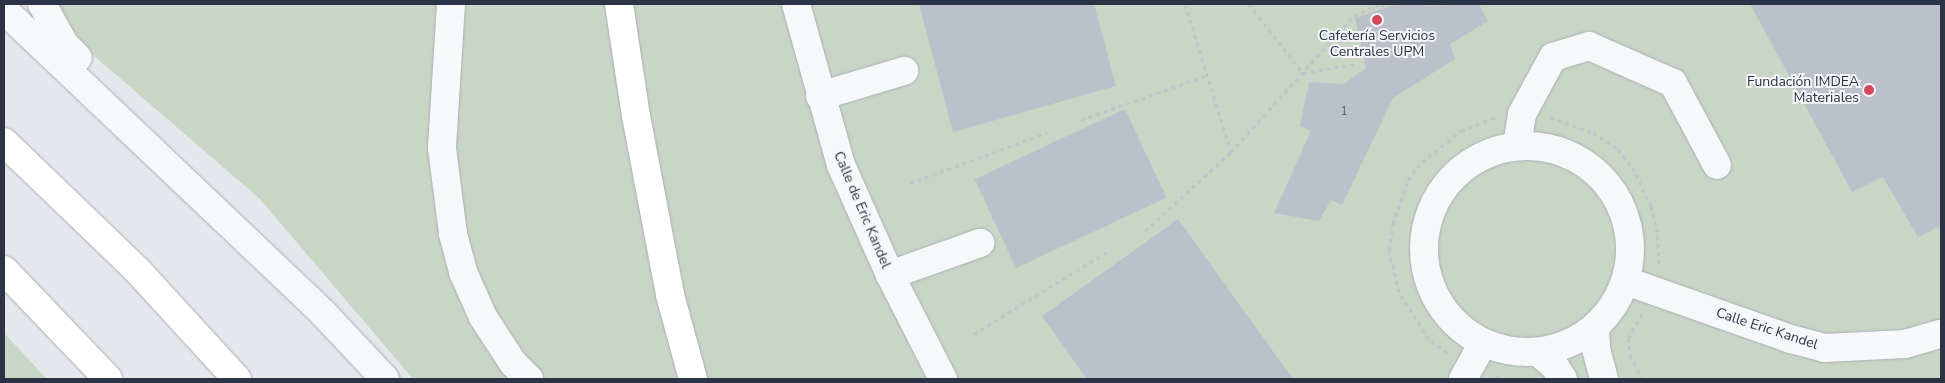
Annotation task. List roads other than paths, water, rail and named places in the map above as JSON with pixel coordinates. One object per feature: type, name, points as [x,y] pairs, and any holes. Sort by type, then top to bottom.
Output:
[{"type":"highway","points":[[619,4],[636,116],[670,294],[693,379]]},
{"type":"highway","points":[[4,142],[137,270],[237,379]]},
{"type":"highway","points":[[4,270],[108,379]]},
{"type":"street","points":[[42,4],[65,45],[290,260],[324,314]]},
{"type":"street","points":[[451,4],[442,148],[453,234],[463,272],[484,317],[513,363],[529,379]]},
{"type":"street","name":"Calle de Eric Kandel","points":[[796,4],[820,96],[841,165],[890,275],[943,379]]},
{"type":"street","points":[[4,10],[324,314],[385,379]]},
{"type":"street","points":[[1517,146],[1522,114],[1553,57],[1589,46],[1673,83],[1717,165]]},
{"type":"street","points":[[820,96],[904,71]]},
{"type":"street","points":[[1517,146],[1557,150],[1573,157],[1593,170],[1610,187],[1622,211],[1629,235],[1626,281],[1610,310],[1595,327],[1566,345],[1538,352],[1507,351],[1483,343],[1452,320],[1431,290],[1423,258],[1425,228],[1435,201],[1462,168],[1491,152],[1517,146]]},
{"type":"street","points":[[890,275],[980,243]]},
{"type":"street","name":"Calle Eric Kandel","points":[[1626,281],[1791,340],[1825,348],[1905,344],[1941,334]]},
{"type":"street","points":[[1595,327],[1596,349],[1604,379]]},
{"type":"street","points":[[1466,373],[1483,343]]},
{"type":"street","points":[[1538,352],[1555,367],[1563,379]]},
{"type":"place","name":"Cafetería Servicios Centrales UPM","points":[[1377,20]]},
{"type":"place","name":"Fundación IMDEA Materiales","points":[[1869,90]]}]
